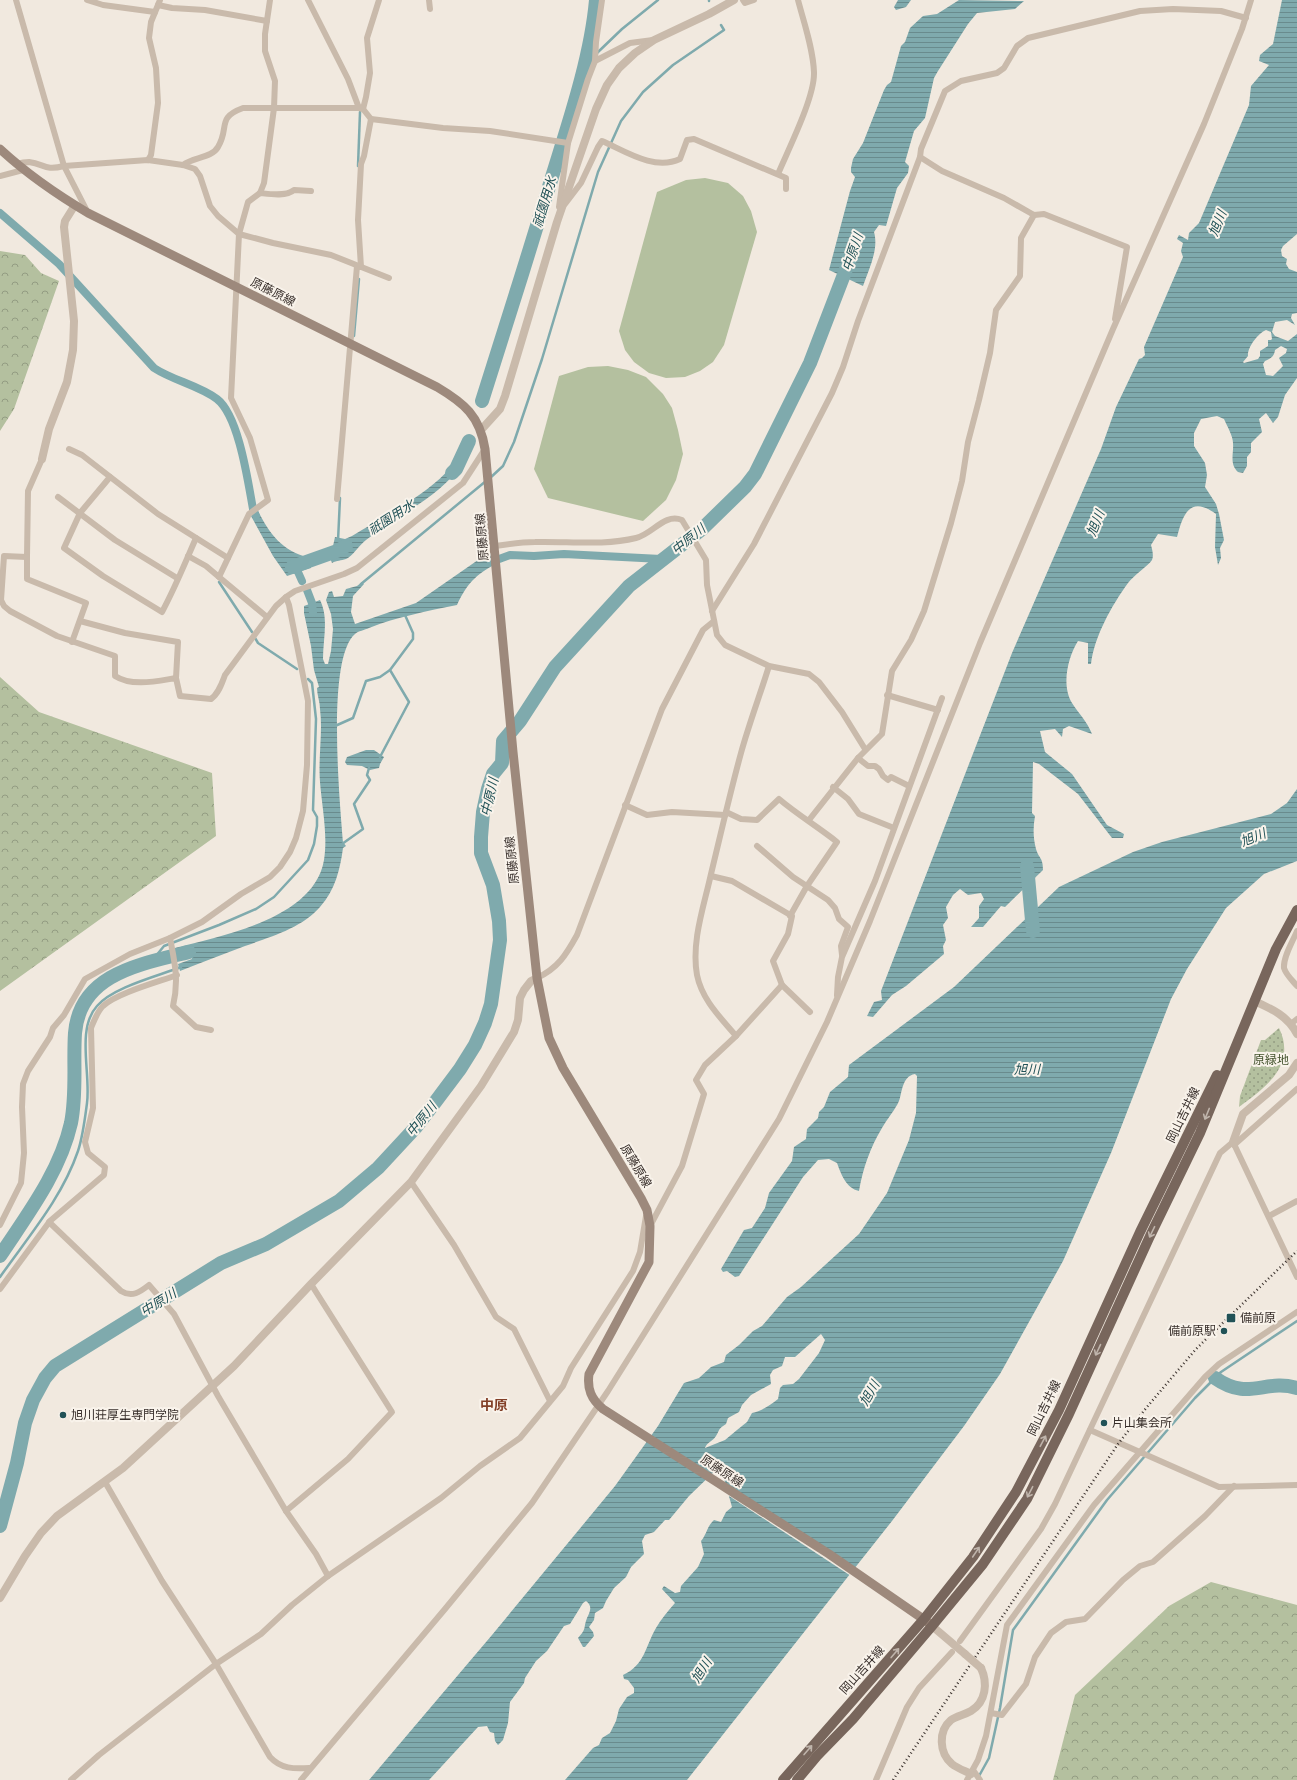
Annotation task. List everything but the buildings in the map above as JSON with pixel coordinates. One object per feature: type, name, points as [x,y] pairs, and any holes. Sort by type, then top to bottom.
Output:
[{"type":"main road","name":"原藤原線","points":[[0,149],[20,167],[88,213],[437,387],[454,397],[469,410],[481,430],[485,449],[513,752],[537,978],[545,1023],[554,1051],[641,1198],[647,1210],[650,1226],[649,1262],[589,1374],[588,1385],[591,1394],[601,1406],[907,1607],[932,1626]]},
{"type":"main road","name":"岡山吉井線","points":[[797,1780],[932,1626],[982,1564],[1026,1499],[1069,1414],[1150,1236],[1200,1133],[1276,949],[1297,910]]},
{"type":"main road","name":"岡山吉井線","points":[[783,1780],[924,1619],[973,1557],[1016,1492],[1059,1410],[1140,1232],[1254,1001]]},
{"type":"street","points":[[16,0],[64,166],[88,213]]},
{"type":"street","points":[[87,0],[103,5],[155,12]]},
{"type":"street","points":[[219,577],[250,512],[268,500],[250,438],[242,418],[231,398],[239,234],[248,202],[260,193],[264,183],[274,108],[275,81],[265,50],[270,0]]},
{"type":"street","points":[[308,0],[361,108],[371,119],[443,128],[490,131],[564,142]]},
{"type":"street","points":[[361,108],[366,97],[370,73],[367,38],[379,0]]},
{"type":"street","points":[[429,0],[430,9]]},
{"type":"street","points":[[557,222],[564,142],[595,59],[602,0]]},
{"type":"street","points":[[481,430],[500,409],[505,396],[557,222],[596,109],[607,84],[619,68],[634,53],[654,40],[709,14],[734,0]]},
{"type":"street","points":[[743,0],[745,3],[754,0]]},
{"type":"street","points":[[778,174],[811,94],[814,73],[810,46],[798,0]]},
{"type":"street","points":[[300,1780],[445,1609],[532,1503],[601,1406],[608,1391],[779,1119],[836,1001],[870,921],[980,643],[1113,329],[1204,124],[1246,18],[1251,0]]},
{"type":"street","points":[[148,160],[152,155],[158,103],[156,68],[149,38],[151,22],[159,2],[172,8],[206,10],[267,21]]},
{"type":"street","points":[[712,611],[754,544],[832,393],[843,367],[858,321],[920,157],[921,149],[945,91],[961,81],[997,74],[1004,68],[1017,46],[1028,38],[1140,11],[1173,9],[1221,12],[1246,18]]},
{"type":"street","points":[[595,59],[630,43],[654,40]]},
{"type":"street","points":[[183,165],[190,160],[213,153],[218,148],[226,120],[231,112],[243,108],[361,108]]},
{"type":"street","points":[[336,499],[350,344],[359,267],[358,220],[361,164],[371,119]]},
{"type":"street","points":[[562,208],[581,183],[602,141],[652,162],[674,162],[680,159],[688,140],[694,139],[786,178],[786,189]]},
{"type":"street","points":[[920,157],[942,171],[1004,198],[1034,215],[1044,214],[1127,247],[1113,329]]},
{"type":"street","points":[[0,176],[29,162],[47,168],[148,160],[183,165],[194,169],[200,176],[210,206],[218,216],[239,234],[273,243],[331,255],[389,278]]},
{"type":"street","points":[[260,193],[276,194],[291,192],[294,190],[311,191]]},
{"type":"street","points":[[72,642],[86,603],[27,579],[27,557],[28,491],[42,459],[49,429],[67,382],[73,350],[74,321],[64,227],[65,221],[75,205]]},
{"type":"street","points":[[809,820],[833,787],[865,749],[882,734],[892,671],[911,640],[932,588],[962,480],[968,442],[990,353],[996,310],[1020,276],[1021,238],[1034,215]]},
{"type":"street","points":[[69,449],[82,455],[158,514],[228,558]]},
{"type":"street","points":[[80,621],[125,633],[178,642],[176,678],[180,696],[211,698],[215,696],[225,675],[276,606],[295,591],[357,568],[463,483],[485,449]]},
{"type":"street","points":[[110,477],[80,513],[64,548],[103,576],[162,612],[175,588],[196,538]]},
{"type":"street","points":[[58,497],[114,540],[178,578]]},
{"type":"street","points":[[495,550],[534,542],[617,541],[637,538],[649,533],[667,518],[682,520],[706,560],[707,585],[717,635],[725,645],[770,666],[809,674],[819,682],[842,712],[865,749]]},
{"type":"street","points":[[27,557],[4,556],[1,600],[4,606],[10,611],[36,626],[72,642],[115,656],[115,676],[123,681],[152,682],[176,678]]},
{"type":"street","points":[[188,556],[206,566],[247,602],[267,617]]},
{"type":"street","points":[[0,1225],[21,1183],[24,1153],[22,1107],[24,1084],[28,1071],[50,1038],[53,1028],[64,1015],[85,979],[130,954],[171,940],[202,922],[241,894],[270,877],[280,867],[296,838],[304,811],[307,765],[308,701],[286,597]]},
{"type":"street","points":[[0,1598],[25,1556],[41,1533],[57,1516],[105,1482],[142,1451],[252,1347],[311,1284],[412,1182],[481,1086],[514,1032],[518,1020],[520,998],[524,990],[531,981],[556,967],[570,949],[577,936],[662,709],[703,630],[714,621]]},
{"type":"street","points":[[736,1036],[705,997],[698,976],[695,957],[700,919],[725,814],[741,752],[770,666]]},
{"type":"street","points":[[887,695],[938,710]]},
{"type":"street","points":[[836,1001],[838,977],[842,957],[875,881],[942,698]]},
{"type":"street","points":[[858,758],[868,766],[875,766],[888,780],[891,777],[909,786]]},
{"type":"street","points":[[833,787],[848,799],[859,814],[894,828]]},
{"type":"street","points":[[625,805],[647,815],[672,812],[725,814],[741,819],[757,820],[779,799],[800,817],[809,820],[837,842],[807,886],[790,916]]},
{"type":"street","points":[[757,846],[793,877],[828,900],[835,908],[839,919],[848,927],[841,946],[842,957]]},
{"type":"street","points":[[711,876],[732,881],[792,916],[788,934],[773,961],[782,985],[810,1012]]},
{"type":"street","points":[[1297,931],[1284,967],[1288,975],[1297,986]]},
{"type":"street","points":[[171,940],[177,973],[173,1006],[196,1027],[211,1030]]},
{"type":"street","points":[[0,1290],[49,1222],[104,1175],[104,1167],[88,1153],[85,1142],[93,1108],[91,1028],[96,1016],[103,1007],[113,999],[177,973]]},
{"type":"street","points":[[650,1226],[682,1166],[689,1147],[704,1094],[696,1080],[705,1065],[736,1036],[782,985]]},
{"type":"street","points":[[1254,1001],[1294,1021],[1297,1034]]},
{"type":"street","points":[[1297,1063],[1289,1075],[1243,1114],[1234,1144],[1297,1278]]},
{"type":"street","points":[[960,1641],[1041,1529],[1055,1504],[1220,1153],[1234,1144],[1297,1089]]},
{"type":"street","points":[[412,1182],[454,1245],[496,1317],[514,1329],[550,1401]]},
{"type":"street","points":[[1269,1216],[1297,1201]]},
{"type":"street","points":[[71,1780],[99,1755],[216,1664],[261,1634],[292,1605],[328,1576],[441,1498],[480,1466],[520,1438],[563,1386],[571,1368],[633,1271],[640,1252],[647,1210]]},
{"type":"street","points":[[49,1222],[121,1291],[126,1294],[136,1294],[149,1285],[174,1314],[211,1385],[286,1511],[316,1554],[328,1576]]},
{"type":"street","points":[[286,1511],[338,1468],[392,1412],[311,1284]]},
{"type":"street","points":[[972,1774],[996,1714],[1007,1625],[1085,1516],[1143,1454],[1205,1377],[1219,1364],[1297,1312]]},
{"type":"street","points":[[1090,1430],[1218,1487],[1297,1485]]},
{"type":"street","points":[[105,1482],[162,1581],[216,1664],[270,1757],[276,1763],[292,1769],[309,1768]]},
{"type":"street","points":[[996,1714],[1026,1684],[1035,1657],[1051,1633],[1066,1622],[1085,1619],[1123,1580],[1140,1566],[1153,1562],[1205,1516],[1234,1486]]},
{"type":"street","points":[[932,1626],[981,1668],[984,1675],[986,1685],[984,1694],[975,1707],[949,1722],[942,1734],[941,1741],[944,1755],[952,1764],[972,1774],[980,1780]]},
{"type":"street","points":[[876,1780],[907,1707],[919,1688],[952,1652]]},
{"type":"green space","points":[[705,178],[728,183],[743,196],[751,211],[757,232],[724,345],[713,362],[700,371],[685,377],[666,378],[649,373],[634,362],[625,350],[619,331],[657,192],[686,180]]},
{"type":"green space","points":[[0,251],[25,255],[41,273],[59,281],[14,409],[0,431]]},
{"type":"green space","points":[[608,366],[628,370],[646,377],[663,394],[672,408],[678,430],[683,454],[676,480],[666,500],[643,521],[548,498],[534,469],[559,376],[588,367]]},
{"type":"green space","points":[[0,677],[39,712],[212,773],[216,836],[0,991]]},
{"type":"green space","name":"原緑地","points":[[1279,1028],[1284,1041],[1284,1053],[1276,1074],[1259,1092],[1239,1107],[1240,1096],[1261,1040],[1265,1040]]},
{"type":"green space","points":[[1211,1582],[1297,1605],[1297,1780],[1053,1780],[1075,1695],[1169,1606]]},
{"type":"water","points":[[898,0],[911,0],[906,7],[896,10],[894,7]]},
{"type":"water","points":[[959,0],[1024,1],[1015,9],[977,13],[968,24],[934,78],[925,118],[914,131],[905,162],[909,166],[908,173],[897,188],[886,226],[879,225],[874,232],[874,252],[863,286],[829,270],[855,177],[851,172],[853,159],[863,143],[884,90],[891,82],[901,46],[905,42],[910,28],[923,16],[937,14]]},
{"type":"water","name":"旭川","points":[[1282,0],[1297,0],[1297,234],[1283,246],[1281,250],[1282,256],[1287,259],[1286,264],[1289,269],[1297,272],[1297,313],[1292,314],[1291,318],[1295,325],[1287,320],[1275,322],[1272,332],[1275,336],[1288,341],[1297,334],[1297,378],[1285,395],[1278,417],[1273,423],[1266,413],[1259,419],[1262,432],[1251,443],[1251,452],[1247,457],[1247,466],[1243,473],[1238,472],[1235,469],[1232,458],[1233,440],[1224,419],[1217,416],[1201,419],[1194,433],[1194,446],[1205,463],[1207,475],[1205,487],[1216,504],[1219,514],[1224,540],[1220,548],[1221,558],[1218,565],[1215,547],[1216,514],[1207,509],[1200,506],[1189,510],[1182,521],[1177,537],[1158,534],[1151,545],[1153,554],[1152,560],[1128,583],[1105,622],[1096,643],[1091,664],[1088,664],[1088,643],[1078,641],[1071,655],[1066,680],[1069,696],[1072,703],[1088,725],[1092,734],[1069,726],[1063,729],[1062,737],[1055,729],[1040,731],[1045,752],[1072,774],[1107,825],[1124,834],[1123,838],[1112,838],[1078,794],[1039,764],[1033,762],[1032,813],[1035,816],[1034,837],[1038,855],[1042,860],[1043,870],[1005,907],[1001,906],[983,927],[971,927],[979,918],[979,906],[984,899],[981,893],[968,895],[960,889],[953,895],[946,907],[948,918],[943,925],[946,940],[943,946],[944,954],[906,986],[892,995],[873,1017],[867,1016],[874,1002],[882,1000],[881,991],[1012,653],[1101,449],[1116,407],[1139,359],[1145,355],[1144,347],[1183,257],[1181,251],[1183,243],[1177,239],[1179,235],[1188,240],[1189,233],[1199,223],[1249,105],[1251,86],[1269,65],[1259,61],[1260,55],[1273,44]],"holes":[[[1266,330],[1271,332],[1272,339],[1268,340],[1268,346],[1260,351],[1260,356],[1258,359],[1244,363],[1243,362],[1248,356],[1249,349],[1254,341]],[[1281,346],[1287,349],[1286,353],[1279,358],[1283,366],[1273,376],[1266,375],[1263,364],[1271,358],[1275,350]]]},
{"type":"water","points":[[456,454],[464,459],[463,463],[442,486],[418,505],[366,540],[348,558],[332,563],[328,553],[333,546],[335,537],[345,539],[352,536],[418,496],[450,468]]},
{"type":"water","points":[[258,511],[272,534],[291,551],[308,557],[311,568],[287,576],[273,556],[251,516]]},
{"type":"water","points":[[491,553],[492,566],[471,582],[457,605],[401,617],[360,631],[355,634],[346,649],[340,672],[337,733],[341,823],[343,842],[346,846],[343,848],[336,879],[330,894],[313,914],[295,926],[180,971],[178,964],[192,959],[192,957],[188,955],[177,959],[175,948],[241,930],[264,921],[285,910],[303,897],[317,880],[324,860],[325,831],[320,782],[321,718],[317,693],[317,688],[319,687],[314,670],[304,606],[320,600],[323,607],[325,629],[323,659],[325,664],[328,664],[333,629],[331,614],[326,600],[329,592],[332,591],[334,597],[343,596],[346,589],[357,586],[362,582],[364,584],[353,596],[351,612],[355,624],[416,603],[478,560]]},
{"type":"water","points":[[366,750],[374,750],[384,757],[379,768],[370,770],[362,766],[347,765],[345,762],[347,757]]},
{"type":"water","name":"旭川","points":[[1297,789],[1297,861],[1264,874],[1226,908],[1187,969],[1171,999],[1111,1153],[1063,1261],[1000,1374],[964,1426],[892,1521],[687,1780],[565,1780],[593,1748],[599,1745],[602,1738],[610,1733],[616,1721],[619,1709],[627,1697],[634,1693],[634,1688],[628,1680],[624,1679],[623,1675],[630,1671],[640,1661],[658,1625],[675,1603],[662,1589],[664,1586],[675,1593],[680,1592],[681,1586],[698,1567],[704,1554],[701,1541],[710,1525],[714,1520],[721,1522],[726,1512],[732,1507],[721,1468],[718,1468],[689,1496],[669,1520],[665,1520],[654,1532],[645,1535],[642,1541],[644,1554],[631,1567],[626,1577],[614,1588],[603,1608],[595,1613],[594,1620],[589,1627],[594,1636],[585,1647],[583,1647],[578,1638],[584,1630],[590,1611],[590,1605],[586,1601],[583,1603],[570,1624],[564,1626],[547,1651],[536,1661],[525,1678],[524,1683],[510,1702],[508,1723],[503,1740],[498,1745],[495,1741],[494,1733],[490,1732],[487,1726],[478,1727],[429,1780],[369,1780],[492,1635],[615,1486],[658,1426],[684,1383],[699,1378],[711,1367],[724,1362],[726,1355],[753,1331],[762,1326],[787,1297],[801,1287],[859,1234],[887,1193],[909,1140],[916,1113],[917,1076],[915,1074],[911,1075],[905,1081],[899,1101],[874,1143],[865,1166],[859,1191],[847,1184],[837,1163],[829,1159],[818,1160],[803,1177],[739,1276],[735,1277],[727,1271],[723,1272],[721,1269],[744,1230],[752,1228],[765,1208],[769,1193],[792,1161],[794,1147],[806,1139],[807,1129],[818,1118],[819,1112],[824,1107],[830,1092],[848,1077],[849,1065],[954,987],[1059,887],[1133,852],[1162,842],[1271,814],[1287,803]],"holes":[[[821,1334],[825,1340],[819,1353],[799,1379],[793,1384],[783,1385],[780,1388],[778,1399],[769,1406],[752,1413],[747,1422],[725,1440],[705,1448],[707,1444],[715,1438],[720,1428],[726,1424],[728,1418],[739,1412],[742,1405],[751,1395],[771,1384],[770,1375],[773,1370],[782,1366],[785,1357],[795,1357]]]},
{"type":"pier","points":[[723,1482],[856,1570],[851,1576],[726,1494]]},
{"type":"waterway","name":"祇園用水","points":[[482,401],[572,112],[589,44],[596,0]]},
{"type":"waterway","points":[[597,53],[622,29],[658,0]]},
{"type":"waterway","points":[[490,478],[503,466],[514,442],[542,359],[598,172],[621,121],[643,92],[673,65],[724,30],[721,25]]},
{"type":"waterway","name":"祇園用水","points":[[584,68],[594,56]]},
{"type":"waterway","points":[[358,166],[360,112]]},
{"type":"waterway","points":[[0,213],[59,264],[154,368],[210,394],[225,408],[237,434],[253,509],[256,516]]},
{"type":"waterway","name":"中原川","points":[[0,1526],[17,1463],[25,1423],[33,1400],[45,1378],[55,1366],[221,1263],[266,1244],[339,1201],[378,1168],[416,1127],[460,1069],[475,1045],[485,1023],[491,1004],[500,940],[499,921],[493,885],[481,853],[481,837],[483,812],[488,789],[493,774],[502,763],[503,741],[520,721],[555,667],[629,586],[702,529],[745,487],[755,474],[810,363],[850,259]]},
{"type":"waterway","points":[[354,336],[359,279]]},
{"type":"waterway","name":"祇園用水","points":[[452,473],[456,469],[469,441]]},
{"type":"waterway","points":[[361,584],[486,481]]},
{"type":"waterway","points":[[338,541],[340,498]]},
{"type":"waterway","name":"祇園用水","points":[[292,567],[337,551],[346,546]]},
{"type":"waterway","points":[[491,562],[510,555],[534,556],[564,554],[661,559]]},
{"type":"waterway","points":[[291,565],[298,572],[302,581]]},
{"type":"waterway","points":[[219,582],[252,632]]},
{"type":"waterway","points":[[307,590],[312,603],[313,613]]},
{"type":"waterway","points":[[380,757],[409,702],[390,670],[413,639],[413,633],[405,615]]},
{"type":"waterway","points":[[255,638],[258,643],[297,669]]},
{"type":"waterway","points":[[335,726],[353,718],[366,681],[380,677],[390,670]]},
{"type":"waterway","points":[[151,962],[164,946],[256,909],[274,897],[308,860],[314,844],[317,826],[317,817],[313,810],[316,719],[312,683],[308,679]]},
{"type":"waterway","points":[[342,844],[363,829],[354,804],[370,780],[367,775],[369,768]]},
{"type":"waterway","name":"旭川","points":[[1027,866],[1033,931]]},
{"type":"waterway","points":[[0,1256],[42,1192],[51,1176],[66,1141],[73,1112],[75,1033],[79,1013],[88,997],[101,984],[116,974],[152,961],[189,952]]},
{"type":"waterway","points":[[0,1277],[54,1201],[78,1151],[83,1133],[87,1103],[86,1039],[87,1027],[91,1016],[97,1006],[104,999],[114,993],[136,983],[181,967]]},
{"type":"waterway","points":[[979,1776],[989,1758],[1000,1708],[1013,1630],[1107,1500],[1195,1398],[1221,1372],[1297,1321]]},
{"type":"waterway","points":[[1215,1378],[1227,1385],[1238,1388],[1247,1389],[1275,1386],[1297,1388]]},
{"type":"railway","points":[[893,1780],[1118,1444],[1196,1349],[1297,1251]]},
{"type":"place","name":"備前原","points":[[1231,1318]]},
{"type":"place","name":"備前原駅","points":[[1224,1331]]},
{"type":"place","name":"旭川荘厚生専門学院","points":[[63,1415]]},
{"type":"place","name":"片山集会所","points":[[1104,1423]]},
{"type":"district","name":"中原","points":[[494,1405]]}]
